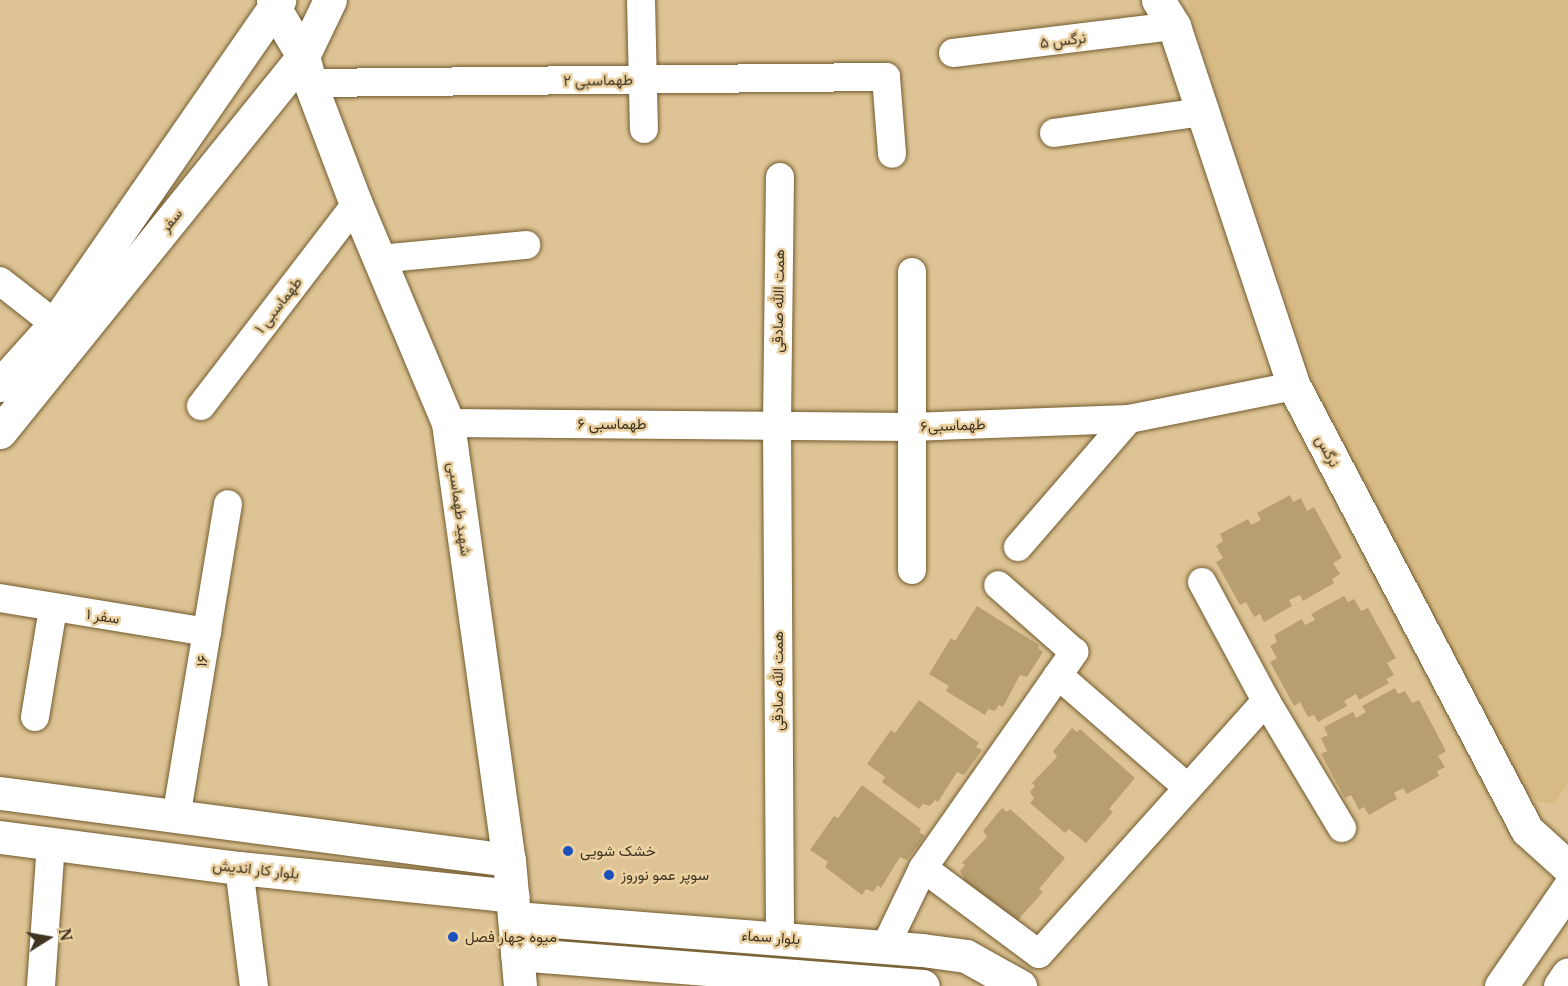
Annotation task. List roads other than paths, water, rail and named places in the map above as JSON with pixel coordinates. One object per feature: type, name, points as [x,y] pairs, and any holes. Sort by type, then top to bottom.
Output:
[{"type":"street","name":"سفر","points":[[0,432],[307,70],[330,0]]},
{"type":"street","points":[[641,0],[644,129]]},
{"type":"street","name":"شهید طهماسبی","points":[[275,3],[307,70],[356,204],[448,423],[509,860],[520,986]]},
{"type":"street","points":[[0,385],[55,324],[275,3]]},
{"type":"street","name":"۵ نرگس","points":[[953,53],[1166,13]]},
{"type":"street","name":"نرگس","points":[[1166,13],[1202,112],[1294,386],[1527,830],[1568,867]]},
{"type":"street","name":"۲ طهماسبی","points":[[307,70],[643,80],[886,77],[892,154]]},
{"type":"street","points":[[1054,133],[1202,112]]},
{"type":"street","name":"همت االله صادقی","points":[[777,424],[780,177]]},
{"type":"street","name":"۱ طهماسبی","points":[[201,406],[356,204]]},
{"type":"street","points":[[378,258],[526,245]]},
{"type":"street","points":[[912,272],[912,570]]},
{"type":"street","points":[[0,281],[55,324]]},
{"type":"street","name":"۶طهماسبی","points":[[777,424],[911,427],[1129,419],[1294,386]]},
{"type":"street","points":[[1018,547],[1129,419]]},
{"type":"street","name":"۶ طهماسبی","points":[[448,423],[777,424]]},
{"type":"street","name":"همت الله صادقی","points":[[777,424],[780,938]]},
{"type":"street","name":"۱۶","points":[[176,818],[228,504]]},
{"type":"street","points":[[1202,582],[1266,701],[1342,828]]},
{"type":"street","points":[[886,945],[923,868],[1074,652],[998,585]]},
{"type":"street","name":"۱ سفر","points":[[0,598],[207,632]]},
{"type":"street","points":[[35,717],[53,608]]},
{"type":"street","points":[[1058,675],[1188,788]]},
{"type":"street","points":[[923,868],[1039,954],[1266,701]]},
{"type":"street","points":[[0,793],[176,818],[509,860]]},
{"type":"street","name":"بلوار کار اندیش","points":[[0,837],[514,907]]},
{"type":"street","points":[[41,986],[51,843]]},
{"type":"street","points":[[239,868],[254,986]]},
{"type":"street","points":[[1501,986],[1568,888]]},
{"type":"street","name":"بلوار سماء","points":[[514,907],[780,938],[886,945],[966,956],[1020,986]]},
{"type":"street","points":[[517,954],[923,986]]},
{"type":"street","points":[[1560,986],[1568,975]]},
{"type":"place","name":"خشک شویی","points":[[568,851]]},
{"type":"place","name":"سوپر عمو نوروز","points":[[609,875]]},
{"type":"place","name":"میوه چهار فصل","points":[[453,937]]}]
